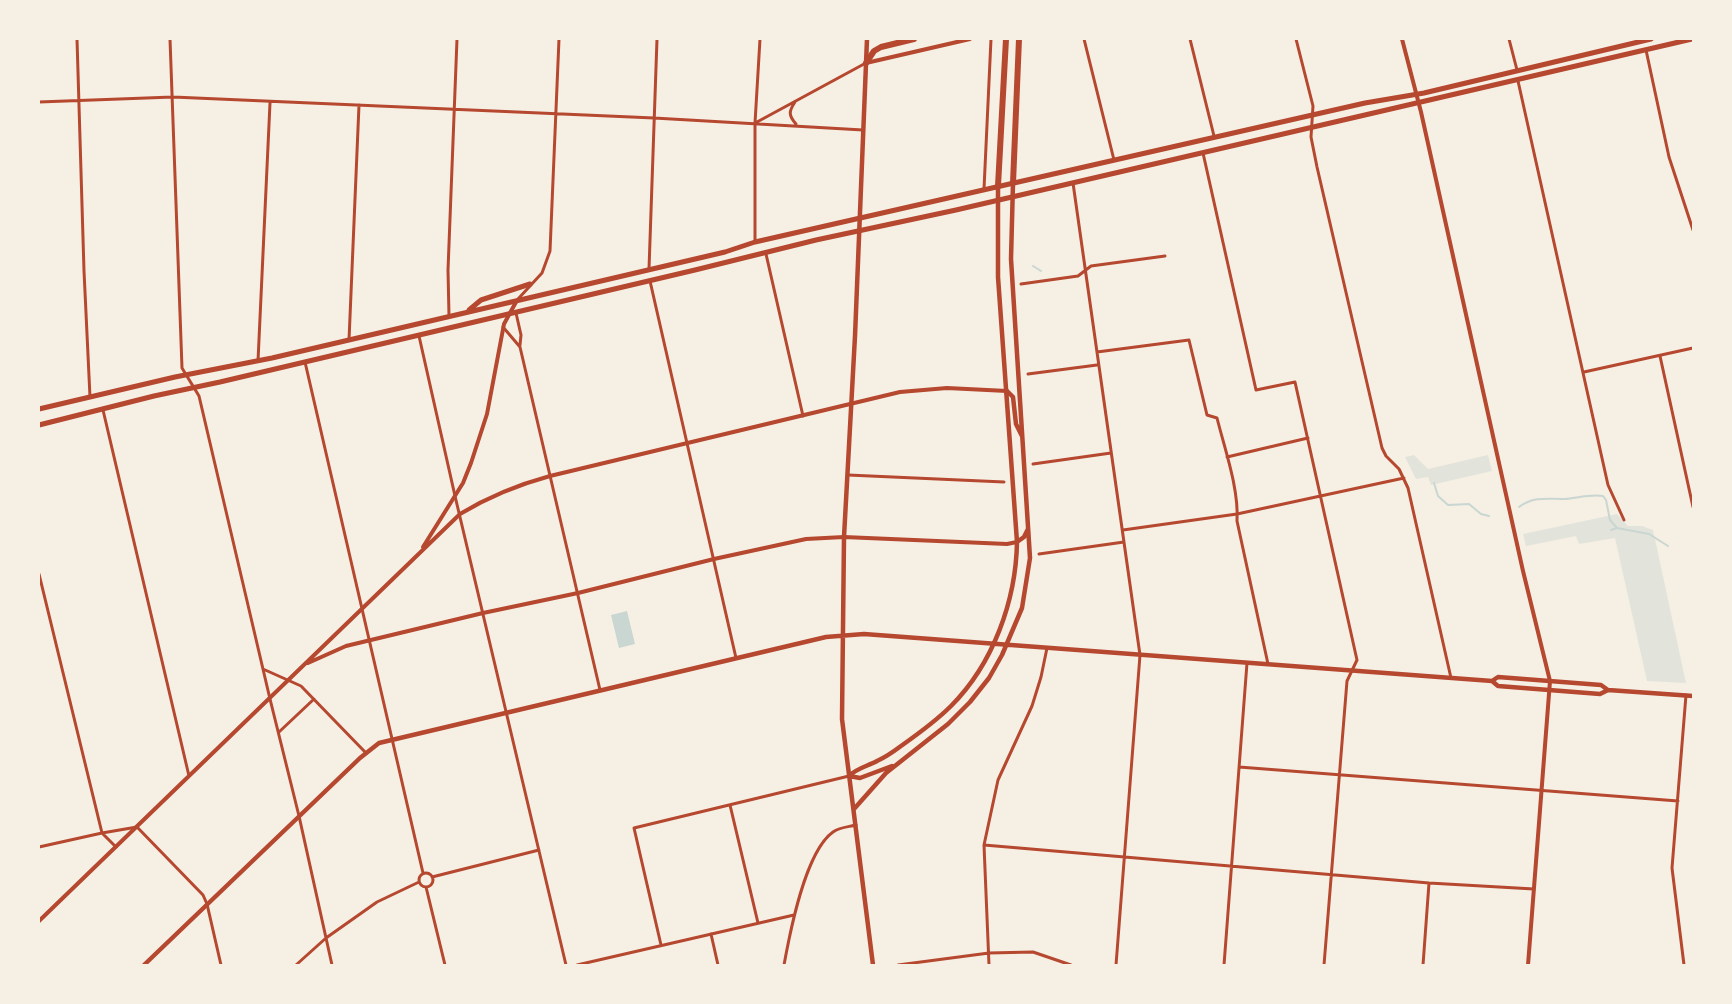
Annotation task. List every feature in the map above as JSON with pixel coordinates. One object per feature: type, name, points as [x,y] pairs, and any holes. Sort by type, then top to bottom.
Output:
[{"type":"highway","points":[[866,63],[874,51],[914,39]]},
{"type":"highway","points":[[999,186],[1006,39]]},
{"type":"highway","points":[[1013,183],[1019,39]]},
{"type":"main road","points":[[867,39],[846,475],[842,719],[873,965]]},
{"type":"main road","points":[[39,409],[349,340],[984,189],[1416,94],[1651,39]]},
{"type":"main road","points":[[39,425],[765,252],[1419,104],[1692,39]]},
{"type":"main road","points":[[854,810],[878,781],[948,724],[970,702],[1008,645],[1022,608],[1030,558],[1011,259],[1013,183]]},
{"type":"main road","points":[[849,776],[888,755],[940,716],[970,683],[993,644],[1004,619],[1013,585],[1017,542],[998,277],[999,186]]},
{"type":"main road","points":[[466,312],[481,300],[530,284]]},
{"type":"main road","points":[[1007,391],[1013,397],[1016,424],[1023,439]]},
{"type":"main road","points":[[1017,542],[1024,537],[1029,521]]},
{"type":"main road","points":[[144,965],[299,816],[379,743],[392,738],[843,634],[1492,681],[1498,686],[1600,694],[1608,690]]},
{"type":"main road","points":[[1492,681],[1498,677],[1600,685],[1608,690],[1693,696]]},
{"type":"main road","points":[[849,776],[854,778],[871,775],[906,757]]},
{"type":"street","points":[[77,39],[90,397]]},
{"type":"street","points":[[170,39],[182,368],[200,396],[332,965]]},
{"type":"street","points":[[449,316],[448,270],[457,39]]},
{"type":"street","points":[[420,552],[455,496],[471,463],[488,414],[507,314],[530,284],[542,273],[550,251],[559,39]]},
{"type":"street","points":[[649,269],[657,39]]},
{"type":"street","points":[[754,242],[755,123],[760,39]]},
{"type":"street","points":[[755,123],[866,63],[970,39]]},
{"type":"street","points":[[984,189],[991,39]]},
{"type":"street","points":[[1084,39],[1114,160]]},
{"type":"street","points":[[1190,39],[1215,139]]},
{"type":"street","points":[[1296,39],[1313,106],[1311,137],[1317,167],[1382,448],[1404,478],[1408,488],[1451,678]]},
{"type":"street","points":[[1402,39],[1419,104],[1523,571],[1550,681],[1528,965]]},
{"type":"street","points":[[1509,39],[1517,70]]},
{"type":"street","points":[[1617,39],[1619,46]]},
{"type":"street","points":[[1646,50],[1669,157],[1693,230]]},
{"type":"street","points":[[1518,81],[1608,485],[1624,520]]},
{"type":"street","points":[[39,102],[172,97],[654,118],[863,130]]},
{"type":"street","points":[[796,100],[789,111],[790,118],[796,125]]},
{"type":"street","points":[[258,361],[270,103]]},
{"type":"street","points":[[349,340],[359,105]]},
{"type":"street","points":[[1203,153],[1256,390],[1295,382],[1356,660],[1347,681],[1324,965]]},
{"type":"street","points":[[1073,183],[1140,655],[1116,965]]},
{"type":"street","points":[[765,252],[803,416]]},
{"type":"street","points":[[1021,284],[1078,276],[1091,266],[1165,256]]},
{"type":"street","points":[[650,281],[736,658]]},
{"type":"street","points":[[516,312],[521,335],[520,347],[600,690]]},
{"type":"street","points":[[503,327],[520,347]]},
{"type":"street","points":[[419,335],[566,965]]},
{"type":"street","points":[[1096,352],[1189,340],[1207,415],[1217,418],[1227,457],[1238,508],[1237,521],[1268,664]]},
{"type":"street","points":[[1584,372],[1693,348]]},
{"type":"street","points":[[1660,356],[1693,507]]},
{"type":"street","points":[[305,362],[423,873]]},
{"type":"street","points":[[1028,374],[1098,365]]},
{"type":"street","points":[[39,921],[460,514],[501,492],[550,476],[851,404],[925,388],[1007,391]]},
{"type":"street","points":[[103,410],[189,777]]},
{"type":"street","points":[[1227,457],[1308,438]]},
{"type":"street","points":[[1033,464],[1111,453]]},
{"type":"street","points":[[846,475],[1004,482]]},
{"type":"street","points":[[1122,530],[1237,514],[1404,478]]},
{"type":"street","points":[[307,663],[346,646],[370,640],[806,539],[844,537],[1007,544],[1017,542]]},
{"type":"street","points":[[1039,554],[1124,542]]},
{"type":"street","points":[[39,574],[102,832],[116,847]]},
{"type":"street","points":[[989,965],[984,845],[998,780],[1032,706],[1047,648]]},
{"type":"street","points":[[1224,965],[1246,663]]},
{"type":"street","points":[[263,669],[301,686],[366,753]]},
{"type":"street","points":[[1683,965],[1672,868],[1686,695]]},
{"type":"street","points":[[279,732],[314,699]]},
{"type":"street","points":[[1239,767],[1678,801]]},
{"type":"street","points":[[662,945],[634,828],[849,776]]},
{"type":"street","points":[[730,806],[758,923]]},
{"type":"street","points":[[784,965],[794,915],[818,851],[833,832],[856,825]]},
{"type":"street","points":[[39,847],[102,832],[137,827]]},
{"type":"street","points":[[137,827],[202,895],[207,904],[221,965]]},
{"type":"street","points":[[984,845],[1429,883],[1534,889]]},
{"type":"street","points":[[432,877],[539,850]]},
{"type":"street","points":[[423,873],[429,873],[432,877]]},
{"type":"street","points":[[419,882],[423,873]]},
{"type":"street","points":[[426,887],[430,885],[432,877]]},
{"type":"street","points":[[296,965],[326,938],[377,902],[419,882]]},
{"type":"street","points":[[419,882],[426,887],[445,965]]},
{"type":"street","points":[[1423,965],[1429,883]]},
{"type":"street","points":[[577,965],[794,915]]},
{"type":"street","points":[[711,934],[718,965]]},
{"type":"street","points":[[898,965],[988,953],[1033,952],[1071,965]]},
{"type":"shaded area","points":[[1414,455],[1428,469],[1488,455],[1492,471],[1431,485],[1428,477],[1416,479],[1405,457]]},
{"type":"shaded area","points":[[1617,514],[1628,526],[1642,526],[1653,530],[1686,683],[1647,681],[1615,538],[1579,544],[1576,536],[1526,546],[1523,534]]},
{"type":"shaded area","points":[[627,611],[635,644],[619,648],[611,615]]},
{"type":"waterway","points":[[1033,266],[1041,271]]},
{"type":"waterway","points":[[1434,483],[1438,496],[1448,505],[1469,504],[1481,514],[1489,516]]},
{"type":"waterway","points":[[1519,507],[1530,501],[1541,499],[1603,496],[1610,520],[1617,528],[1649,534],[1668,546]]},
{"type":"waterway","points":[[1611,530],[1617,528]]}]
